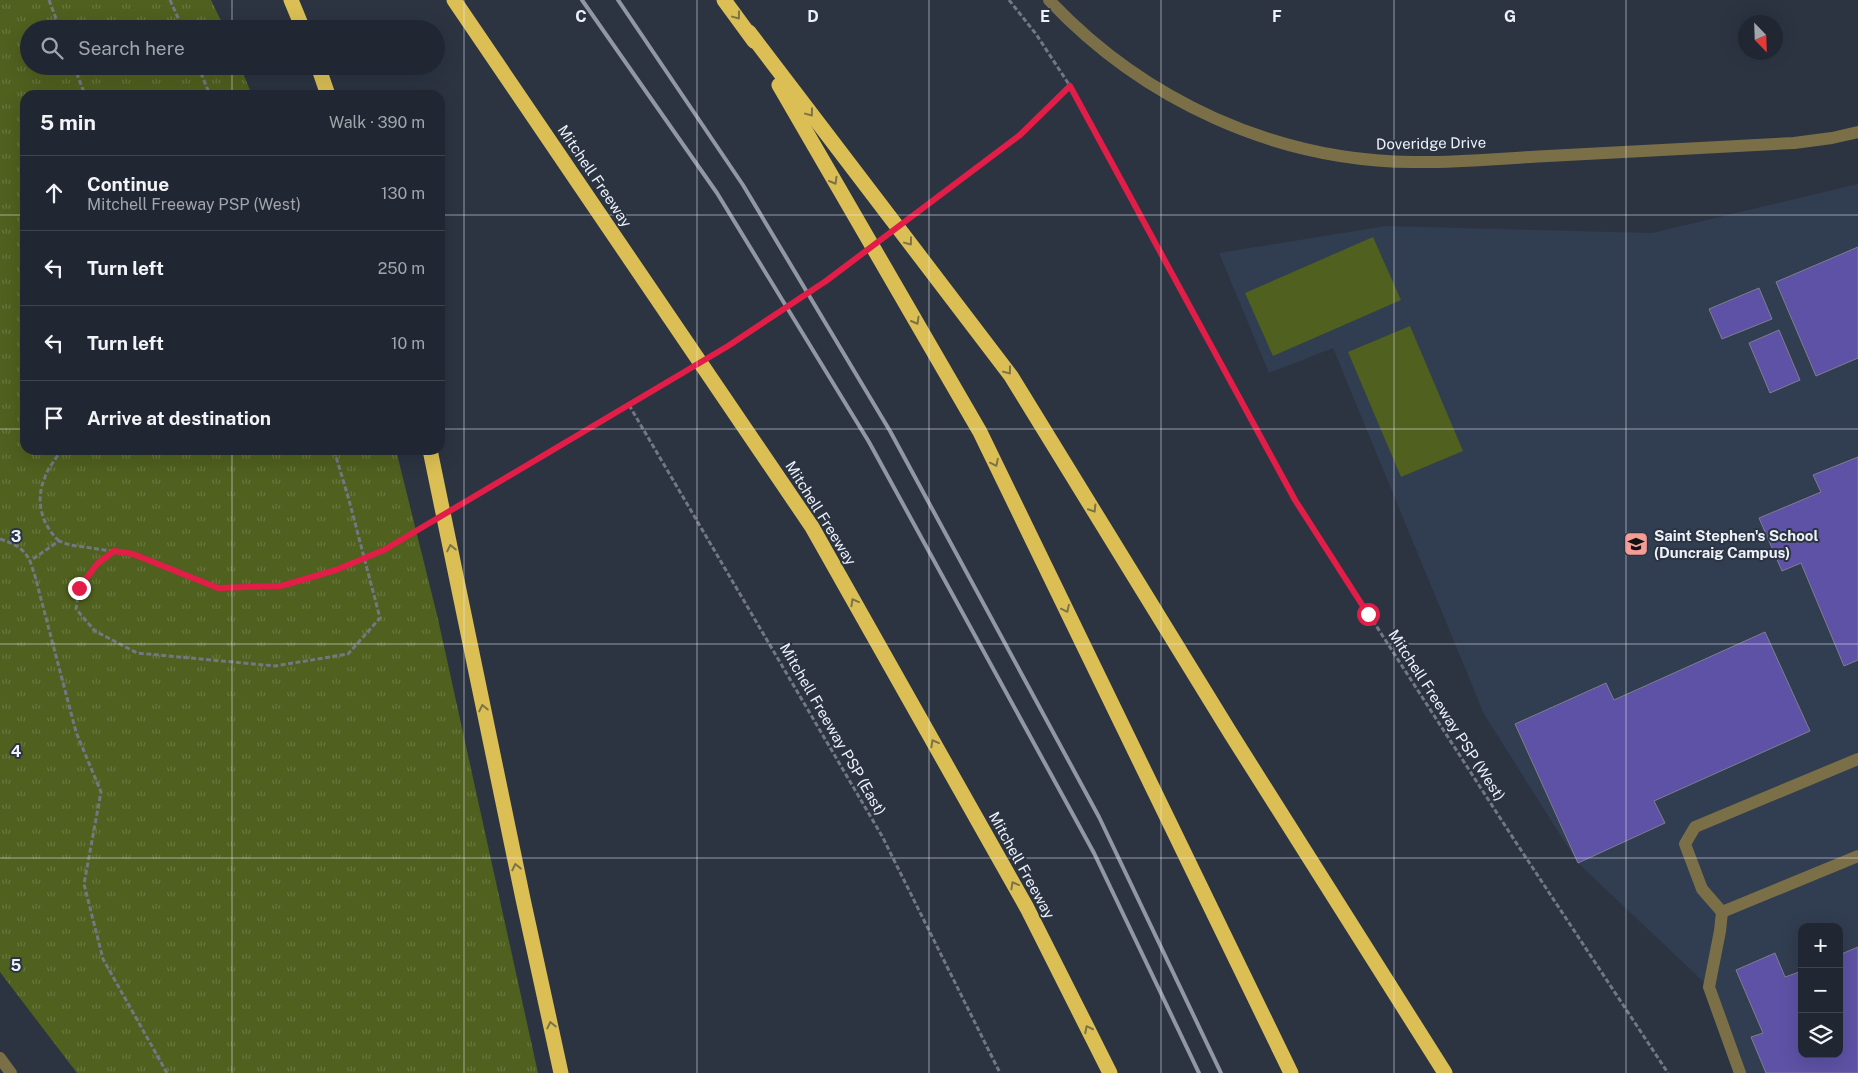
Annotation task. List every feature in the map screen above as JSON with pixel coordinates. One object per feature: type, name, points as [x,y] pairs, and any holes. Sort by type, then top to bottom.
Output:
[{"type":"highway","points":[[291,0],[299,20]]},
{"type":"highway","name":"Mitchell Freeway","points":[[454,0],[812,527],[1028,908],[1110,1073]]},
{"type":"highway","points":[[724,0],[1011,376],[1231,734],[1444,1073]]},
{"type":"highway","points":[[749,32],[980,432],[1291,1073]]},
{"type":"highway","points":[[321,75],[326,90]]},
{"type":"highway","points":[[431,455],[522,899],[561,1073]]},
{"type":"street","name":"Doveridge Drive","points":[[1049,0],[1076,28],[1104,52],[1134,74],[1173,98],[1240,130],[1303,149],[1339,156],[1413,162],[1794,143],[1832,138],[1858,132]]},
{"type":"street","points":[[1740,1073],[1708,987],[1720,931],[1722,912],[1702,889],[1685,844],[1695,827],[1858,759]]},
{"type":"street","points":[[1722,912],[1858,856]]},
{"type":"street","points":[[0,1058],[11,1073]]},
{"type":"path","points":[[49,0],[57,20]]},
{"type":"path","points":[[170,0],[179,20]]},
{"type":"path","name":"Mitchell Freeway PSP (West)","points":[[1009,0],[1036,34],[1070,86],[1295,500],[1515,841],[1668,1073]]},
{"type":"path","points":[[77,75],[83,90]]},
{"type":"path","points":[[202,75],[208,90]]},
{"type":"path","points":[[58,455],[44,477],[40,508],[50,532],[59,541],[70,545],[133,554],[218,588],[281,586],[336,570],[384,550],[728,346],[826,281],[1020,135],[1070,86]]},
{"type":"path","name":"Mitchell Freeway PSP (East)","points":[[629,405],[882,836],[1000,1073]]},
{"type":"path","points":[[114,551],[97,564],[79,588],[76,609],[95,631],[136,653],[274,666],[348,654],[380,618],[336,455]]},
{"type":"path","points":[[0,539],[19,546],[26,552],[30,561],[76,732],[101,792],[84,884],[103,959],[168,1073]]},
{"type":"path","points":[[30,561],[59,541]]},
{"type":"shaded area","name":"Saint Stephen's School (Duncraig Campus)","points":[[1858,184],[1858,1073],[1740,1073],[1709,987],[1578,863],[1484,714],[1333,348],[1269,373],[1219,253],[1386,226],[1652,233]]},
{"type":"green space","points":[[0,0],[211,0],[221,20],[20,20],[20,75],[244,75],[250,90],[20,90],[20,455],[397,455],[438,619],[538,1073],[77,1073],[0,972]]},
{"type":"green space","points":[[1373,237],[1401,300],[1273,356],[1245,293]]},
{"type":"green space","points":[[1410,326],[1463,451],[1401,477],[1348,352]]},
{"type":"building","points":[[1858,247],[1858,358],[1816,376],[1776,282]]},
{"type":"building","points":[[1759,288],[1772,319],[1722,339],[1709,309]]},
{"type":"building","points":[[1779,330],[1800,380],[1770,393],[1749,343]]},
{"type":"building","points":[[1858,457],[1858,660],[1844,666],[1801,563],[1782,571],[1759,518],[1821,492],[1813,475]]},
{"type":"building","points":[[1765,632],[1810,731],[1654,801],[1665,823],[1578,863],[1515,724],[1606,683],[1614,700]]},
{"type":"building","points":[[1858,947],[1858,1073],[1766,1073],[1751,1037],[1763,1033],[1736,970],[1775,953],[1785,977],[1798,972],[1798,1058],[1843,1058],[1843,953]]},
{"type":"railway","points":[[582,0],[717,193],[869,442],[1094,853],[1199,1073]]},
{"type":"railway","points":[[618,0],[743,185],[890,431],[1099,817],[1221,1073]]},
{"type":"place","name":"Saint Stephen's School (Duncraig Campus)","points":[[1636,544]]},
{"type":"route","points":[[79,588],[97,564],[114,551],[133,554],[218,588],[281,586],[336,570],[384,550],[728,346],[826,281],[1020,135],[1070,86],[1295,500],[1368,614]]}]
